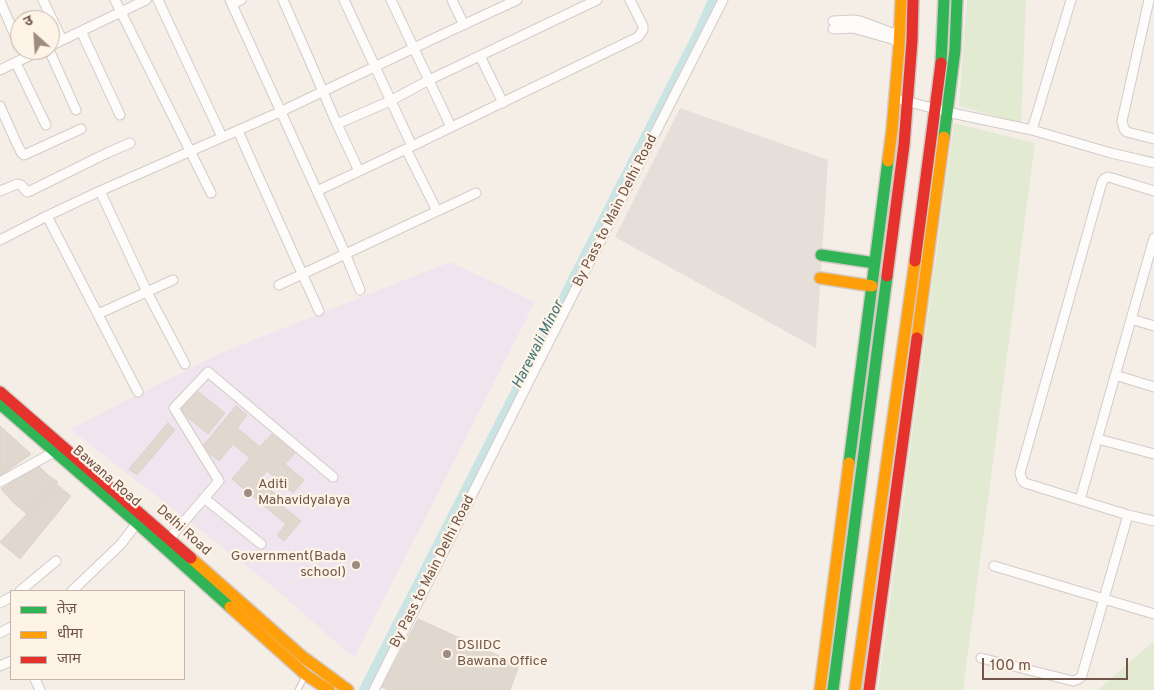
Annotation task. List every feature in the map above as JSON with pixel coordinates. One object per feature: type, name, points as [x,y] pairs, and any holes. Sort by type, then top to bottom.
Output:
[{"type":"main road","points":[[820,690],[892,130],[901,0]]},
{"type":"main road","points":[[833,690],[904,145],[914,0]]},
{"type":"main road","points":[[855,690],[941,68],[944,0]]},
{"type":"main road","points":[[869,690],[955,50],[957,0]]},
{"type":"main road","points":[[821,255],[875,263]]},
{"type":"main road","points":[[820,278],[872,286]]},
{"type":"main road","name":"Delhi Road","points":[[0,392],[57,448],[170,539],[295,651],[321,678],[347,690]]},
{"type":"main road","name":"Bawana Road","points":[[0,404],[57,448],[137,523],[306,675],[321,678],[329,690]]},
{"type":"street","points":[[43,0],[62,40],[146,0]]},
{"type":"street","points":[[115,0],[211,193]]},
{"type":"street","points":[[158,0],[222,137]]},
{"type":"street","points":[[241,0],[231,2],[346,253],[360,290]]},
{"type":"street","points":[[283,0],[359,172]]},
{"type":"street","points":[[344,0],[437,211]]},
{"type":"street","points":[[391,0],[452,127]]},
{"type":"street","points":[[452,0],[464,25]]},
{"type":"street","points":[[337,124],[390,101],[429,80],[597,0]]},
{"type":"street","points":[[318,191],[638,37],[643,30],[643,26],[630,0]]},
{"type":"street","name":"By Pass to Main Delhi Road","points":[[374,690],[529,380],[723,0]]},
{"type":"street","points":[[1032,130],[1071,0]]},
{"type":"street","points":[[1149,0],[1122,126],[1127,132],[1154,140]]},
{"type":"street","points":[[0,1],[10,24]]},
{"type":"street","points":[[0,240],[100,191],[282,111],[511,1]]},
{"type":"street","points":[[899,47],[895,40],[892,39],[853,28],[833,25],[852,20],[892,33],[895,33],[900,26]]},
{"type":"street","points":[[81,31],[120,115]]},
{"type":"street","points":[[480,56],[502,103]]},
{"type":"street","points":[[54,60],[76,110]]},
{"type":"street","points":[[0,70],[16,62],[46,125]]},
{"type":"street","points":[[895,98],[947,112],[1032,130],[1111,153],[1154,163]]},
{"type":"street","points":[[0,106],[24,155],[81,129]]},
{"type":"street","points":[[238,131],[319,311]]},
{"type":"street","points":[[0,191],[17,184],[21,185],[26,191],[30,191],[130,143]]},
{"type":"street","points":[[1154,191],[1108,177],[1102,182],[1020,473],[1025,483],[1128,515],[1154,521]]},
{"type":"street","points":[[100,191],[147,292],[185,364]]},
{"type":"street","points":[[279,285],[476,193]]},
{"type":"street","points":[[47,216],[138,392]]},
{"type":"street","points":[[1080,500],[1131,319],[1151,260],[1154,238]]},
{"type":"street","points":[[98,314],[173,280]]},
{"type":"street","points":[[1131,319],[1154,326]]},
{"type":"street","points":[[170,539],[219,481],[174,408],[208,372],[333,477]]},
{"type":"street","points":[[1115,375],[1154,387]]},
{"type":"street","points":[[1098,439],[1154,454]]},
{"type":"street","points":[[0,482],[57,448]]},
{"type":"street","points":[[204,498],[261,544]]},
{"type":"street","points":[[981,658],[1073,681],[1082,675],[1128,515]]},
{"type":"street","points":[[73,590],[116,549],[137,523]]},
{"type":"street","points":[[21,590],[56,561]]},
{"type":"street","points":[[994,566],[1154,614]]},
{"type":"lane","points":[[298,690],[306,675]]},
{"type":"shaded area","points":[[680,108],[828,160],[816,348],[615,237]]},
{"type":"shaded area","points":[[450,262],[535,302],[354,658],[271,585],[70,429],[221,353]]},
{"type":"green space","points":[[967,0],[1026,0],[1021,123],[959,106]]},
{"type":"green space","points":[[954,123],[1035,143],[963,690],[878,690]]},
{"type":"green space","points":[[1154,641],[1154,690],[1098,690]]},
{"type":"building","points":[[195,389],[225,413],[208,434],[178,410]]},
{"type":"building","points":[[236,406],[247,415],[237,428],[260,447],[272,434],[295,453],[285,464],[304,480],[293,493],[267,471],[259,480],[280,498],[277,502],[301,521],[284,541],[277,535],[286,524],[232,479],[250,458],[233,444],[219,461],[202,447]]},
{"type":"building","points":[[168,423],[175,430],[137,475],[129,469]]},
{"type":"building","points":[[0,426],[31,454],[0,476]]},
{"type":"building","points":[[38,465],[58,482],[27,514],[1,489]]},
{"type":"building","points":[[56,484],[71,496],[20,559],[0,542]]},
{"type":"building","name":"DSIIDC Bawana Office","points":[[418,619],[519,665],[510,690],[389,690],[382,687]]},
{"type":"waterway","name":"Harewali Minor","points":[[364,690],[699,32],[713,0]]},
{"type":"traffic: fast","points":[[941,63],[944,0]]},
{"type":"traffic: fast","points":[[944,137],[955,50],[957,0]]},
{"type":"traffic: fast","points":[[849,463],[888,161]]},
{"type":"traffic: fast","points":[[821,255],[875,263]]},
{"type":"traffic: fast","points":[[833,690],[887,276]]},
{"type":"traffic: fast","points":[[0,404],[230,607]]},
{"type":"traffic: slow","points":[[888,161],[899,47],[901,0]]},
{"type":"traffic: slow","points":[[917,338],[944,137]]},
{"type":"traffic: slow","points":[[855,690],[915,261]]},
{"type":"traffic: slow","points":[[820,278],[872,286]]},
{"type":"traffic: slow","points":[[820,690],[849,463]]},
{"type":"traffic: slow","points":[[191,558],[303,657],[348,690]]},
{"type":"traffic: slow","points":[[230,607],[306,675],[329,690]]},
{"type":"traffic: jam","points":[[887,276],[904,145],[912,41],[913,0]]},
{"type":"traffic: jam","points":[[915,261],[941,63]]},
{"type":"traffic: jam","points":[[869,690],[917,338]]},
{"type":"traffic: jam","points":[[0,392],[191,558]]},
{"type":"place","name":"Aditi Mahavidyalaya","points":[[248,493]]},
{"type":"place","name":"Government(Bada school)","points":[[356,565]]},
{"type":"place","name":"DSIIDC Bawana Office","points":[[447,654]]}]
